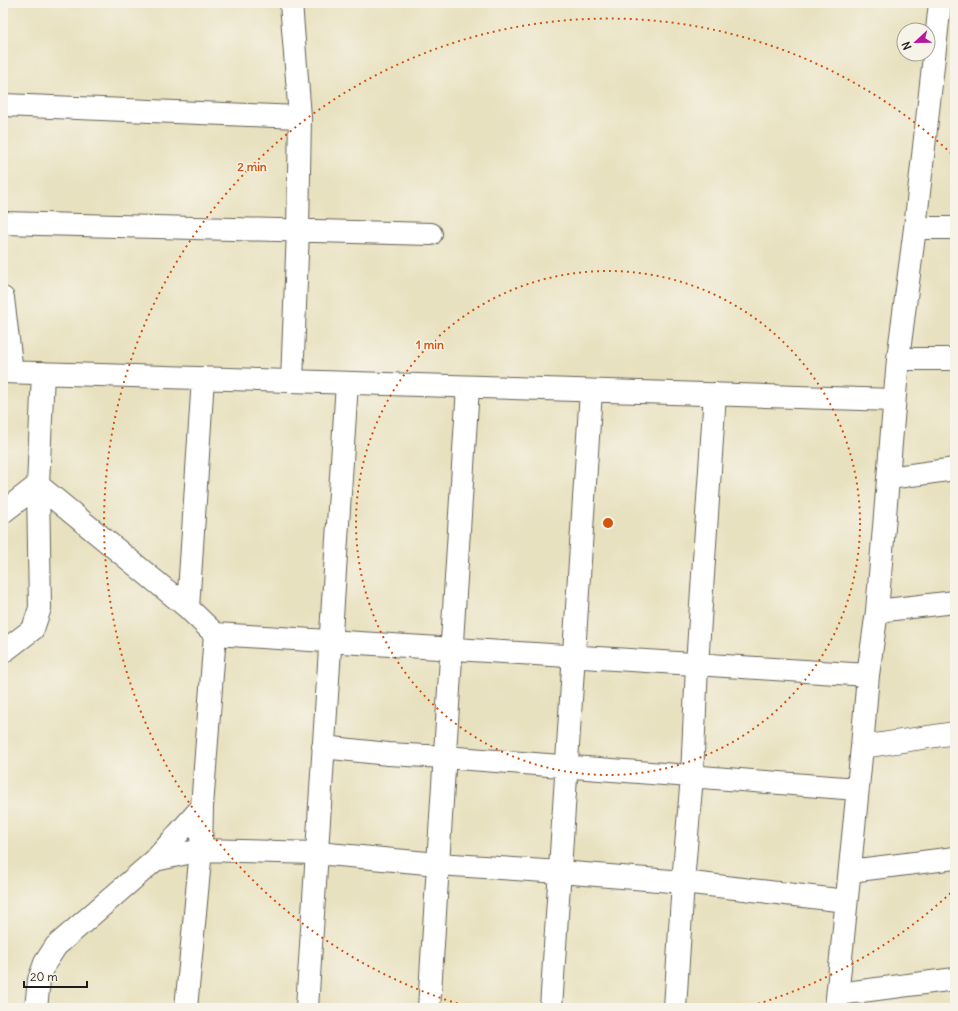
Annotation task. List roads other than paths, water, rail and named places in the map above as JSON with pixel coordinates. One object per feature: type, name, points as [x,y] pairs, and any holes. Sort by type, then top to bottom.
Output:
[{"type":"street","points":[[291,3],[300,116],[298,230],[292,381]]},
{"type":"street","points":[[944,9],[898,359],[877,611],[868,676],[837,1001],[955,979]]},
{"type":"street","points":[[3,105],[300,116]]},
{"type":"street","points":[[3,223],[431,234]]},
{"type":"street","points":[[915,228],[955,228]]},
{"type":"street","points":[[3,298],[7,372],[894,400]]},
{"type":"street","points":[[898,359],[955,359]]},
{"type":"street","points":[[3,652],[33,629],[40,608],[38,485],[43,373]]},
{"type":"street","points":[[188,608],[202,378]]},
{"type":"street","points":[[307,1008],[347,383]]},
{"type":"street","points":[[430,1008],[468,387]]},
{"type":"street","points":[[552,1008],[591,390]]},
{"type":"street","points":[[675,1008],[683,882],[692,776],[715,394]]},
{"type":"street","points":[[889,478],[955,469]]},
{"type":"street","points":[[3,512],[38,485]]},
{"type":"street","points":[[38,485],[188,608],[215,634],[868,676]]},
{"type":"street","points":[[877,611],[955,602]]},
{"type":"street","points":[[186,1008],[201,850],[202,807],[215,634]]},
{"type":"street","points":[[862,747],[955,733]]},
{"type":"street","points":[[323,747],[388,754],[567,766],[857,789]]},
{"type":"street","points":[[36,1008],[39,980],[45,963],[56,946],[155,860],[202,807]]},
{"type":"street","points":[[155,860],[201,850],[317,853],[438,864],[683,882],[846,900]]},
{"type":"street","points":[[850,871],[955,858]]}]
